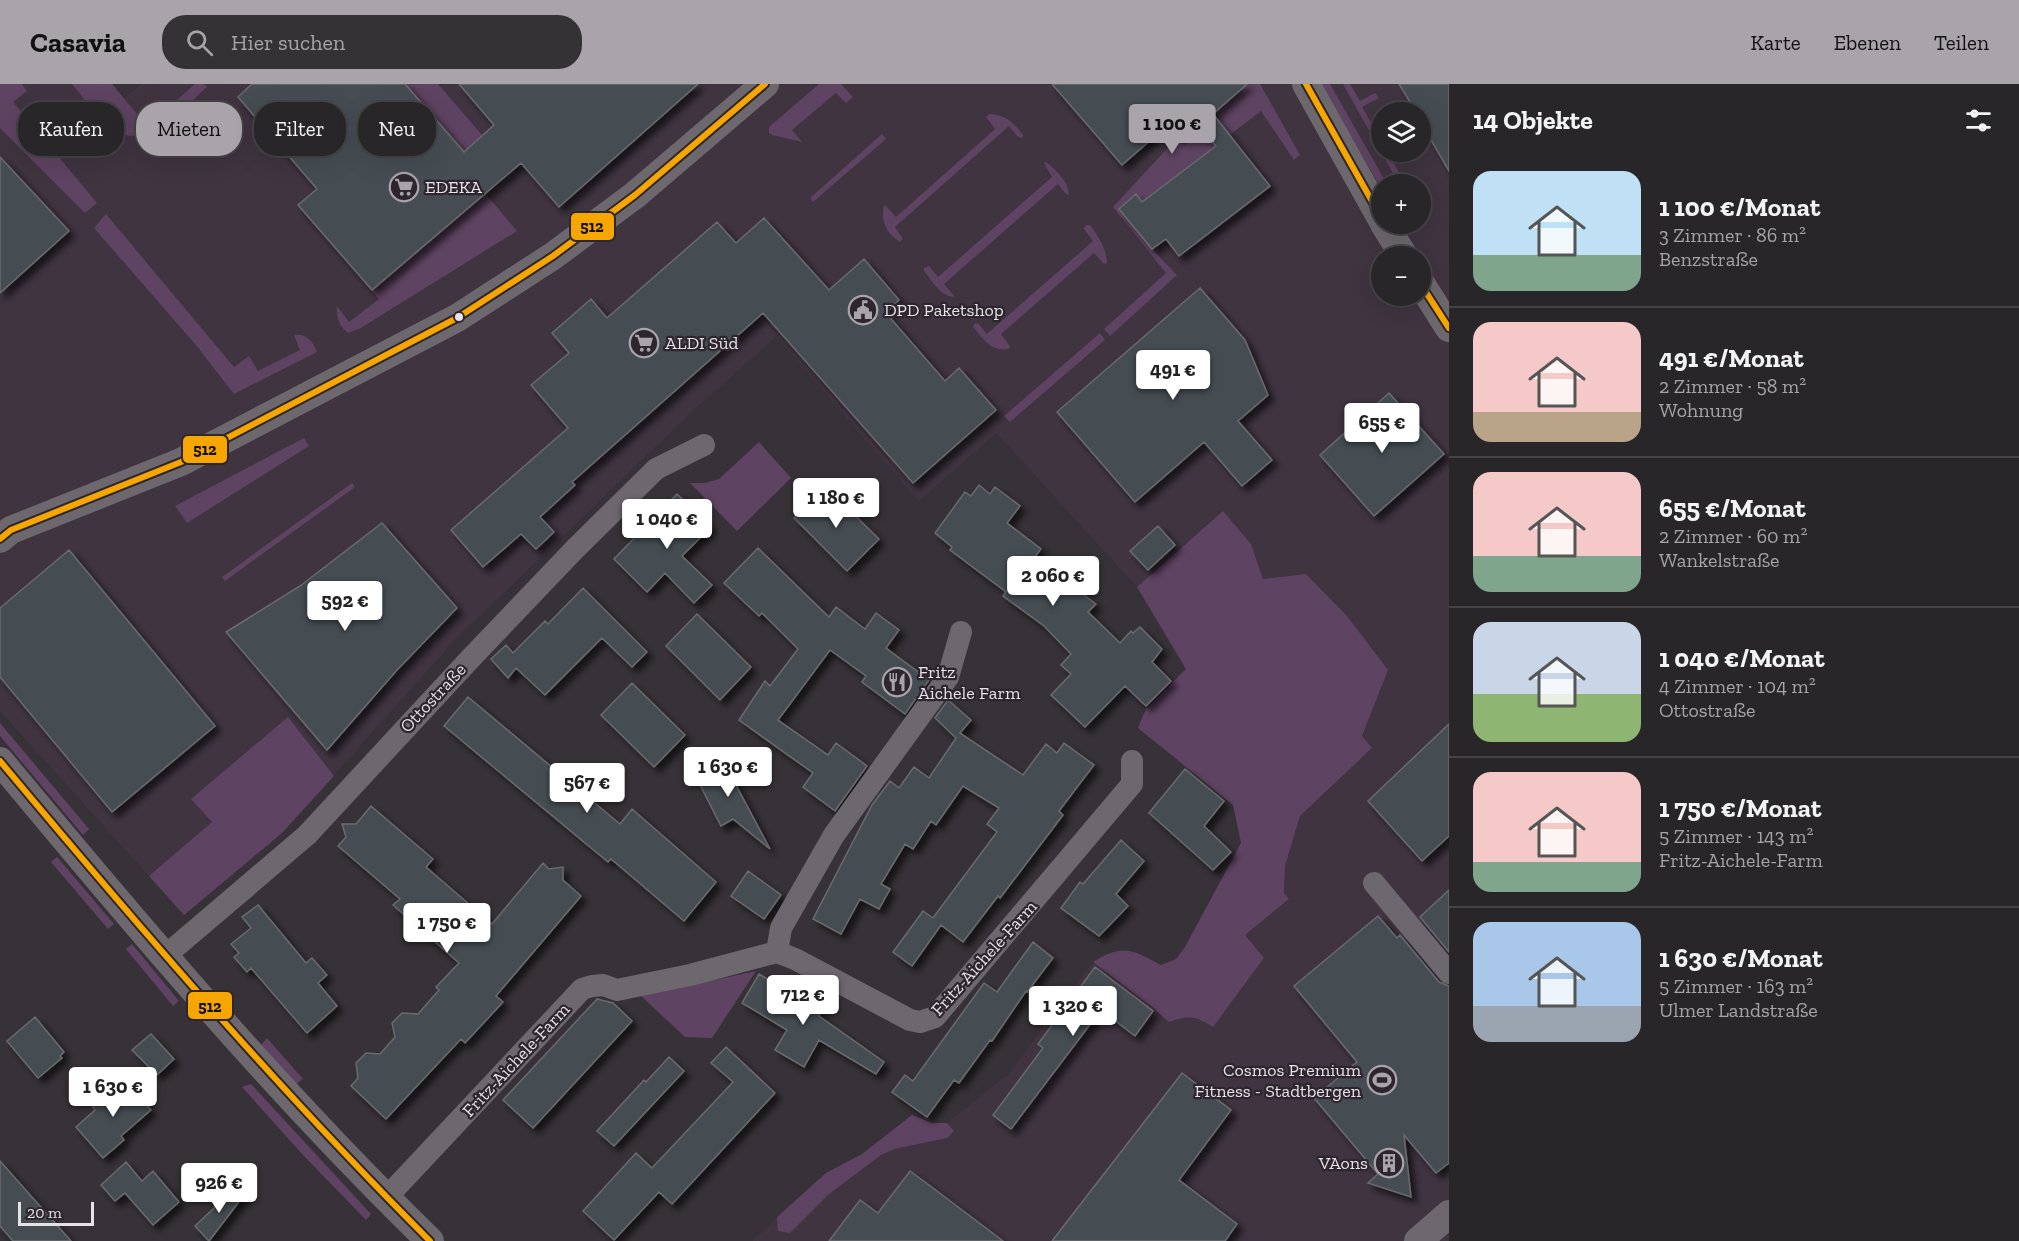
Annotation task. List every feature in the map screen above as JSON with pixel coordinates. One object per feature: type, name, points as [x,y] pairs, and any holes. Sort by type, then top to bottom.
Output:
[{"type":"street","points":[[0,539],[11,530],[181,462],[457,318],[553,256],[635,195],[765,84]]},
{"type":"street","points":[[1306,84],[1371,200]]},
{"type":"street","points":[[1431,298],[1448,322]]},
{"type":"street","name":"Ottostraße","points":[[165,956],[307,835],[470,659],[575,549],[656,469],[704,445]]},
{"type":"street","points":[[777,952],[781,928],[834,835],[948,677],[961,632]]},
{"type":"street","points":[[0,761],[256,1060],[386,1198],[430,1241]]},
{"type":"street","name":"Fritz-Aichele-Farm","points":[[386,1198],[582,989],[603,985],[617,990],[690,975],[777,952],[795,959],[910,1020],[920,1022],[935,1017],[1132,784],[1132,761]]},
{"type":"street","points":[[1374,883],[1449,973]]},
{"type":"street","points":[[1418,1241],[1449,1215]]},
{"type":"shaded area","points":[[0,84],[99,84],[114,102],[18,102],[18,156],[124,156],[124,102],[120,102],[141,84],[1449,84],[1449,1241],[752,1241],[826,1173],[862,1154],[912,1115],[937,1131],[1009,1073],[1093,962],[1169,1022],[1184,1017],[1200,1019],[1213,1027],[1245,935],[1289,899],[1284,893],[1285,866],[1300,816],[1372,748],[1362,737],[1388,670],[1263,579],[1251,544],[1223,511],[1137,587],[996,433],[919,501],[776,337],[696,408],[455,640],[282,833],[184,915],[0,711]]},
{"type":"shaded area","points":[[0,84],[22,84],[27,91],[13,102],[18,108],[18,146],[0,128]]},
{"type":"shaded area","points":[[72,84],[112,84],[136,113],[136,135],[124,134],[124,102],[86,102]]},
{"type":"shaded area","points":[[195,84],[204,84],[207,87],[190,102],[174,102]]},
{"type":"shaded area","points":[[405,84],[438,84],[483,136],[465,152],[436,119],[436,102],[421,102]]},
{"type":"shaded area","points":[[819,84],[841,84],[853,97],[846,103],[836,93],[792,130],[802,142],[769,133],[769,127]]},
{"type":"shaded area","points":[[1241,84],[1260,84],[1300,155],[1294,160],[1261,111],[1142,202],[1136,194],[1119,209],[1177,275],[1110,336],[1104,329],[1166,273],[1113,207],[1177,138],[1184,145],[1201,131],[1198,126],[1243,88]]},
{"type":"shaded area","points":[[1321,84],[1330,84],[1371,156],[1371,162],[1374,162],[1381,174],[1373,174]]},
{"type":"shaded area","points":[[1343,84],[1350,84],[1360,101],[1375,93],[1379,98],[1362,107],[1371,123],[1371,134]]},
{"type":"shaded area","points":[[990,114],[1009,120],[1023,135],[1022,138],[1018,137],[1009,126],[895,227],[903,239],[900,242],[895,239],[884,222],[884,206],[896,217],[995,129],[986,117]]},
{"type":"shaded area","points":[[882,134],[886,139],[813,202],[810,198]]},
{"type":"shaded area","points":[[28,156],[58,156],[97,203],[85,213]]},
{"type":"shaded area","points":[[1046,162],[1064,181],[1069,195],[1058,184],[944,284],[955,297],[941,291],[924,268],[929,266],[938,277],[1052,177],[1044,163]]},
{"type":"shaded area","points":[[1387,162],[1393,162],[1400,174],[1393,174]]},
{"type":"shaded area","points":[[485,193],[517,231],[359,329],[348,333],[342,327],[337,314],[337,306],[349,322],[379,299],[372,291]]},
{"type":"shaded area","points":[[106,214],[234,367],[249,356],[258,371],[300,350],[294,335],[302,335],[308,339],[317,352],[234,394],[195,344],[94,228]]},
{"type":"shaded area","points":[[1086,225],[1090,225],[1102,243],[1107,263],[1104,264],[1094,253],[1001,334],[1010,346],[1009,349],[997,349],[988,344],[973,327],[974,324],[978,323],[987,334],[1093,241],[1084,229]]},
{"type":"shaded area","points":[[1100,333],[1105,340],[1010,422],[1004,416]]},
{"type":"shaded area","points":[[304,438],[309,446],[187,523],[175,506]]},
{"type":"shaded area","points":[[759,442],[791,478],[737,531],[690,483],[705,483],[719,479]]},
{"type":"shaded area","points":[[352,483],[355,487],[225,581],[222,577]]},
{"type":"shaded area","points":[[1223,511],[1251,544],[1263,579],[1306,574],[1347,616],[1388,670],[1362,736],[1372,748],[1300,816],[1285,866],[1284,893],[1289,899],[1245,935],[1264,958],[1213,1027],[1192,1018],[1169,1022],[1093,962],[1112,952],[1120,951],[1135,952],[1161,965],[1176,959],[1185,947],[1241,843],[1233,805],[1138,728],[1146,709],[1186,669],[1137,587]]},
{"type":"shaded area","points":[[288,717],[334,776],[282,833],[184,915],[149,876],[212,822],[191,799]]},
{"type":"shaded area","points":[[0,723],[89,829],[83,835],[0,736]]},
{"type":"shaded area","points":[[57,857],[114,924],[108,929],[51,862]]},
{"type":"shaded area","points":[[132,944],[179,1001],[173,1006],[126,949]]},
{"type":"shaded area","points":[[756,971],[712,1038],[685,1037],[641,996]]},
{"type":"shaded area","points":[[267,1038],[303,1079],[296,1084],[261,1045]]},
{"type":"shaded area","points":[[251,1084],[371,1214],[366,1220],[242,1087]]},
{"type":"shaded area","points":[[912,1115],[932,1123],[947,1123],[954,1131],[947,1138],[894,1149],[881,1155],[829,1194],[790,1233],[778,1231],[777,1217],[826,1173],[862,1154]]},
{"type":"building","points":[[252,84],[405,84],[421,102],[358,102],[358,156],[436,156],[436,120],[464,152],[494,125],[459,84],[698,84],[559,207],[521,163],[372,290],[298,205],[317,189],[289,156],[346,156],[346,102],[254,102],[254,116],[238,97]]},
{"type":"building","points":[[1052,84],[1247,84],[1213,114],[1270,186],[1179,256],[1166,239],[1152,249],[1119,209],[1136,194],[1142,202],[1216,146],[1184,111],[1122,165]]},
{"type":"building","points":[[1399,84],[1449,84],[1449,171],[1431,140],[1431,102],[1410,102]]},
{"type":"building","points":[[0,157],[69,231],[0,293]]},
{"type":"building","points":[[764,218],[829,290],[864,259],[899,300],[886,313],[945,381],[959,368],[996,410],[913,483],[763,313],[572,482],[575,485],[540,517],[554,532],[536,549],[521,534],[483,567],[451,530],[568,428],[531,385],[569,353],[552,333],[591,299],[607,318],[717,222],[736,243]]},
{"type":"building","points":[[1200,288],[1245,340],[1268,395],[1238,421],[1272,460],[1242,486],[1204,442],[1135,502],[1057,412]]},
{"type":"building","points":[[1389,393],[1444,454],[1374,516],[1320,455]]},
{"type":"building","points":[[979,485],[990,494],[995,487],[1020,506],[1007,523],[1041,549],[1034,558],[1096,604],[1088,612],[1120,643],[1131,631],[1133,633],[1140,627],[1162,649],[1152,662],[1171,681],[1146,706],[1125,686],[1085,727],[1051,695],[1071,674],[1061,665],[1071,654],[1044,626],[1003,596],[1006,592],[950,550],[952,547],[935,533],[965,492],[971,496]]},
{"type":"building","points":[[825,486],[879,539],[847,571],[794,518]]},
{"type":"building","points":[[677,494],[711,527],[682,556],[712,585],[694,603],[665,573],[647,592],[614,559]]},
{"type":"building","points":[[382,523],[457,608],[397,670],[327,750],[226,632],[300,586]]},
{"type":"building","points":[[1158,526],[1175,545],[1148,570],[1130,551]]},
{"type":"building","points":[[758,548],[829,617],[836,607],[865,629],[876,613],[899,630],[886,648],[929,680],[905,714],[862,682],[866,676],[830,650],[778,720],[828,755],[836,743],[867,766],[835,811],[803,787],[813,773],[739,720],[765,681],[770,686],[798,649],[762,613],[759,616],[724,583]]},
{"type":"building","points":[[69,550],[215,726],[112,812],[0,677],[0,608]]},
{"type":"building","points":[[583,588],[647,652],[632,667],[602,638],[545,695],[516,668],[508,678],[491,659],[506,645],[513,653],[545,621],[548,624]]},
{"type":"building","points":[[697,614],[751,667],[720,700],[666,646]]},
{"type":"building","points":[[632,683],[685,735],[654,767],[601,715]]},
{"type":"building","points":[[468,697],[620,824],[632,809],[716,882],[684,921],[611,859],[608,862],[444,726]]},
{"type":"building","points":[[948,700],[971,720],[960,733],[1023,775],[1046,744],[1057,753],[1064,743],[1094,765],[1059,811],[1063,815],[1000,898],[998,896],[963,942],[941,925],[912,966],[893,952],[923,911],[933,918],[997,832],[987,824],[999,808],[963,786],[936,825],[931,821],[913,849],[905,844],[881,884],[890,889],[879,909],[860,899],[841,934],[813,919],[872,805],[890,781],[899,788],[914,767],[929,778],[956,738],[935,718]]},
{"type":"building","points":[[1449,724],[1449,836],[1422,861],[1368,801]]},
{"type":"building","points":[[719,753],[770,849],[733,819],[721,826],[698,781]]},
{"type":"building","points":[[1185,769],[1224,801],[1204,826],[1231,852],[1213,870],[1149,813]]},
{"type":"building","points":[[371,806],[433,859],[426,867],[492,924],[543,863],[549,869],[563,867],[563,880],[581,896],[496,996],[503,1002],[465,1043],[461,1039],[386,1119],[351,1086],[358,1078],[356,1063],[366,1053],[380,1054],[395,1037],[392,1023],[402,1013],[418,1014],[439,990],[436,987],[459,963],[393,905],[400,899],[338,846],[346,837],[342,824],[356,824]]},
{"type":"building","points":[[1121,840],[1144,861],[1116,894],[1128,906],[1099,936],[1061,908],[1080,882],[1083,884]]},
{"type":"building","points":[[748,871],[781,895],[764,919],[731,896]]},
{"type":"building","points":[[1449,890],[1449,952],[1420,917]]},
{"type":"building","points":[[258,905],[306,963],[312,958],[327,975],[318,983],[337,1006],[307,1033],[251,968],[247,972],[234,957],[239,953],[231,944],[251,928],[242,917]]},
{"type":"building","points":[[1378,916],[1397,938],[1400,935],[1439,982],[1449,986],[1449,1163],[1436,1173],[1404,1135],[1411,1197],[1368,1183],[1378,1174],[1314,1098],[1357,1062],[1294,986]]},
{"type":"building","points":[[1033,942],[1053,958],[959,1083],[954,1080],[927,1117],[892,1092],[905,1075],[913,1081],[984,983],[997,992]]},
{"type":"building","points":[[1095,967],[1153,1011],[1135,1036],[1101,1010],[1011,1129],[993,1115],[1043,1048],[1038,1044]]},
{"type":"building","points":[[759,974],[821,1012],[819,1016],[884,1062],[876,1074],[819,1040],[804,1067],[775,1050],[787,1030],[742,1003]]},
{"type":"building","points":[[597,999],[613,1003],[632,1021],[533,1128],[503,1100]]},
{"type":"building","points":[[35,1017],[64,1052],[60,1056],[62,1058],[38,1078],[7,1041]]},
{"type":"building","points":[[151,1034],[174,1059],[157,1075],[132,1050]]},
{"type":"building","points":[[726,1047],[775,1093],[672,1204],[659,1192],[614,1240],[583,1211],[636,1153],[652,1168],[733,1082],[711,1063]]},
{"type":"building","points":[[669,1057],[684,1071],[614,1146],[597,1131],[644,1080],[646,1082]]},
{"type":"building","points":[[1182,1073],[1231,1110],[1179,1180],[1237,1224],[1225,1241],[1052,1241]]},
{"type":"building","points":[[124,1079],[151,1110],[121,1136],[124,1140],[103,1158],[76,1127],[95,1110],[93,1107]]},
{"type":"building","points":[[0,1161],[71,1241],[13,1241],[0,1226]]},
{"type":"building","points":[[126,1162],[142,1181],[153,1171],[179,1202],[153,1225],[125,1193],[115,1201],[101,1185]]},
{"type":"building","points":[[910,1171],[1003,1241],[829,1241],[860,1200],[878,1213]]},
{"type":"building","points":[[236,1187],[245,1194],[209,1241],[195,1226]]},
{"type":"transit line","name":"512","points":[[0,539],[11,530],[181,462],[457,318],[553,256],[635,195],[765,84]]},
{"type":"transit line","name":"512","points":[[1306,84],[1371,199]]},
{"type":"transit line","name":"512","points":[[1431,300],[1449,328]]},
{"type":"transit line","name":"512","points":[[0,761],[210,1006],[318,1125],[430,1241]]},
{"type":"place","name":"EDEKA","points":[[404,187]]},
{"type":"place","name":"DPD Paketshop","points":[[863,310]]},
{"type":"place","name":"ALDI Süd","points":[[644,343]]},
{"type":"place","name":"Fritz Aichele Farm","points":[[897,682]]},
{"type":"place","name":"Cosmos Premium Fitness - Stadtbergen","points":[[1382,1080]]},
{"type":"place","name":"VAons","points":[[1389,1163]]}]
